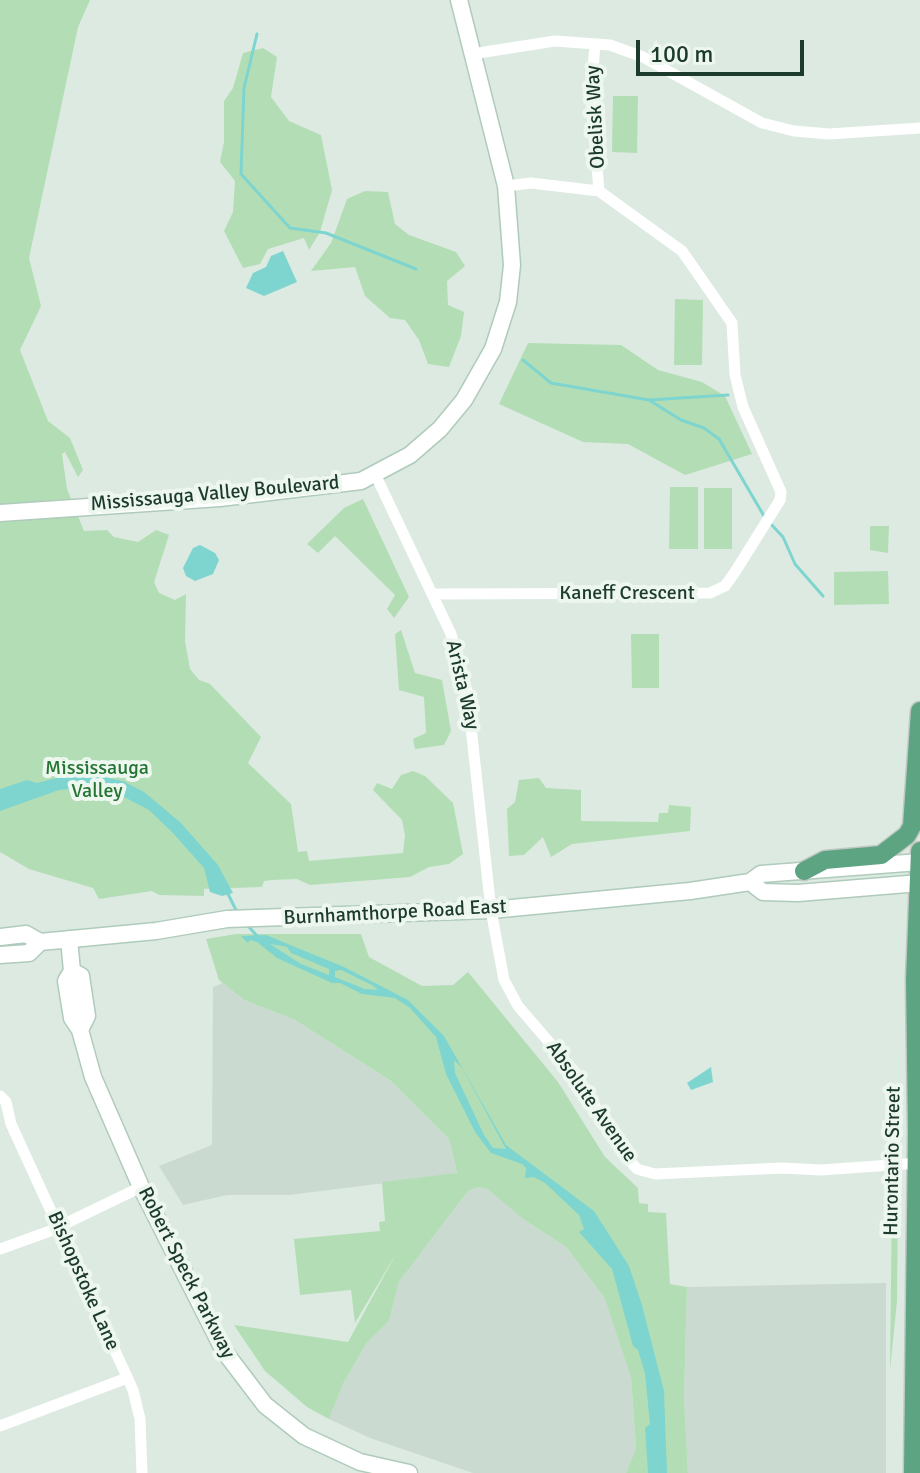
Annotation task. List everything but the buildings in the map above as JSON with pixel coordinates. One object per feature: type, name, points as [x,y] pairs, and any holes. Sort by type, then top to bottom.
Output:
[{"type":"main road","points":[[804,871],[825,860],[881,855],[907,835],[912,826],[920,711]]},
{"type":"main road","name":"Hurontario Street","points":[[913,1473],[920,851]]},
{"type":"street","name":"Mississauga Valley Boulevard","points":[[0,513],[220,498],[323,486],[376,476],[410,455],[440,429],[464,400],[493,349],[508,302],[512,265],[506,186],[459,0]]},
{"type":"street","points":[[472,54],[555,41],[595,44],[643,57],[762,123],[794,131],[829,134],[920,128]]},
{"type":"street","name":"Obelisk Way","points":[[595,44],[591,94],[599,191]]},
{"type":"street","name":"Kaneff Crescent","points":[[434,594],[710,593],[725,586],[764,529],[778,505],[781,492],[743,407],[735,375],[732,323],[682,251],[599,191],[531,183],[506,186]]},
{"type":"street","name":"Arista Way","points":[[376,476],[434,594],[456,647],[467,691],[491,910]]},
{"type":"street","name":"Burnhamthorpe Road East","points":[[0,937],[26,934],[40,942],[227,919],[491,910],[750,882],[761,874],[920,862]]},
{"type":"street","name":"Burnhamthorpe Road East","points":[[750,882],[763,892],[798,893],[919,883]]},
{"type":"street","name":"Absolute Avenue","points":[[491,910],[504,980],[518,1006],[574,1071],[637,1169],[655,1174],[918,1163]]},
{"type":"street","name":"Robert Speck Parkway","points":[[69,939],[72,971],[66,981],[72,1018],[80,1030],[93,1077],[141,1187],[206,1321],[241,1376],[265,1405],[304,1436],[360,1462],[409,1473]]},
{"type":"street","name":"Burnhamthorpe Road East","points":[[0,955],[29,953],[40,942]]},
{"type":"street","name":"Bishopstoke Lane","points":[[0,1096],[6,1102],[11,1124],[127,1378],[140,1419],[142,1473]]},
{"type":"street","points":[[0,1249],[58,1227],[141,1187]]},
{"type":"street","points":[[0,1426],[127,1378]]},
{"type":"street","name":"Robert Speck Parkway","points":[[360,1462],[374,1473]]},
{"type":"shaded area","points":[[223,983],[244,1000],[295,1020],[391,1081],[449,1139],[457,1174],[289,1195],[227,1195],[183,1205],[159,1166],[212,1145],[213,987]]},
{"type":"shaded area","points":[[478,1187],[489,1189],[523,1219],[566,1247],[604,1297],[631,1378],[636,1448],[626,1473],[473,1473],[370,1438],[329,1419],[343,1384],[366,1344],[389,1321],[399,1282],[467,1192]]},
{"type":"shaded area","points":[[886,1283],[886,1473],[688,1473],[684,1397],[687,1287]]},
{"type":"green space","name":"Mississauga Valley","points":[[0,0],[90,0],[78,27],[29,258],[41,306],[20,350],[48,421],[70,438],[83,470],[78,477],[65,452],[62,454],[67,489],[84,531],[107,530],[114,537],[138,542],[156,530],[169,535],[154,582],[159,593],[175,600],[186,594],[185,641],[190,669],[199,680],[210,684],[261,737],[248,763],[291,804],[298,852],[307,851],[309,861],[403,853],[405,835],[402,820],[373,790],[377,783],[392,789],[401,775],[413,771],[425,776],[453,803],[463,854],[449,864],[429,867],[410,877],[310,885],[297,879],[272,880],[264,881],[262,887],[204,889],[204,896],[159,895],[152,891],[99,899],[93,888],[29,869],[0,852]]},
{"type":"green space","points":[[263,48],[277,57],[271,97],[289,121],[321,135],[332,190],[320,232],[309,250],[304,238],[268,249],[260,264],[243,268],[224,231],[233,212],[235,181],[220,162],[224,142],[224,101],[233,88],[243,53]]},
{"type":"green space","points":[[613,96],[638,96],[637,153],[612,152]]},
{"type":"green space","points":[[365,191],[388,192],[395,224],[409,235],[456,252],[465,266],[447,281],[448,305],[464,312],[461,336],[449,367],[428,364],[419,340],[405,320],[390,318],[365,296],[355,267],[311,271],[331,243],[347,199]]},
{"type":"green space","points":[[675,299],[703,300],[702,365],[674,365]]},
{"type":"green space","points":[[528,343],[621,345],[658,370],[702,382],[725,396],[752,454],[685,475],[628,444],[583,442],[499,404]]},
{"type":"green space","points":[[670,487],[698,487],[698,549],[669,549]]},
{"type":"green space","points":[[704,488],[732,488],[732,549],[704,549]]},
{"type":"green space","points":[[363,499],[409,597],[394,618],[387,609],[395,595],[335,536],[318,553],[307,544],[344,508]]},
{"type":"green space","points":[[870,526],[889,526],[888,553],[870,550]]},
{"type":"green space","points":[[888,571],[889,604],[834,605],[834,572]]},
{"type":"green space","points":[[401,630],[415,673],[442,680],[451,731],[444,745],[415,749],[413,739],[426,733],[424,697],[399,690],[395,634]]},
{"type":"green space","points":[[631,634],[659,634],[659,688],[632,688]]},
{"type":"green space","points":[[539,778],[546,788],[581,790],[581,821],[658,822],[659,813],[668,813],[669,805],[691,807],[690,831],[572,844],[551,857],[543,837],[524,855],[509,856],[507,809],[515,802],[519,780]]},
{"type":"green space","points":[[236,934],[361,934],[369,957],[422,986],[453,985],[468,972],[558,1082],[605,1157],[638,1188],[639,1203],[648,1204],[648,1212],[666,1213],[670,1284],[687,1287],[684,1397],[688,1473],[626,1473],[636,1448],[631,1378],[604,1297],[566,1247],[523,1219],[488,1189],[478,1187],[467,1192],[399,1282],[389,1321],[366,1344],[343,1384],[329,1419],[307,1407],[265,1371],[234,1325],[348,1342],[397,1252],[355,1323],[351,1290],[300,1295],[294,1239],[380,1231],[379,1222],[385,1221],[382,1182],[457,1173],[449,1139],[391,1081],[295,1020],[244,1000],[219,980],[206,939]]},
{"type":"green space","points":[[898,1192],[897,1301],[890,1370],[892,1195]]},
{"type":"water","points":[[283,251],[297,282],[264,296],[246,288],[253,273],[266,267],[271,256]]},
{"type":"water","points":[[200,545],[215,553],[219,560],[213,574],[195,581],[186,576],[183,568],[193,548]]},
{"type":"water","points":[[80,772],[123,781],[144,792],[180,822],[218,865],[233,893],[222,896],[210,892],[204,868],[173,833],[149,810],[124,797],[81,788],[59,790],[0,811],[0,789],[27,780],[37,783]]},
{"type":"water","points":[[266,935],[344,967],[408,1000],[444,1036],[506,1145],[594,1211],[629,1266],[642,1305],[664,1391],[667,1473],[648,1473],[645,1428],[650,1424],[645,1374],[638,1350],[633,1346],[612,1269],[579,1232],[584,1229],[579,1215],[545,1183],[534,1177],[525,1178],[526,1168],[522,1164],[491,1153],[475,1132],[446,1074],[436,1037],[410,1008],[395,998],[362,994],[340,983],[332,983],[277,958],[257,942],[250,940],[248,943],[241,936]],"holes":[[[270,944],[287,947],[291,953],[329,969],[329,975],[301,964]],[[341,970],[378,990],[365,989],[335,977],[335,971]],[[454,1060],[462,1068],[506,1149],[493,1148],[484,1135],[455,1073]]]},
{"type":"water","points":[[711,1067],[713,1082],[691,1090],[687,1083]]},
{"type":"waterway","points":[[257,34],[244,88],[241,174],[290,228],[326,233],[416,269]]},
{"type":"waterway","points":[[523,360],[551,383],[649,400],[681,420],[704,428],[719,439],[764,516]]},
{"type":"waterway","points":[[649,400],[728,395]]},
{"type":"waterway","points":[[769,522],[783,537],[795,564],[823,596]]},
{"type":"waterway","points":[[227,892],[238,914]]},
{"type":"waterway","points":[[248,926],[259,938]]}]
